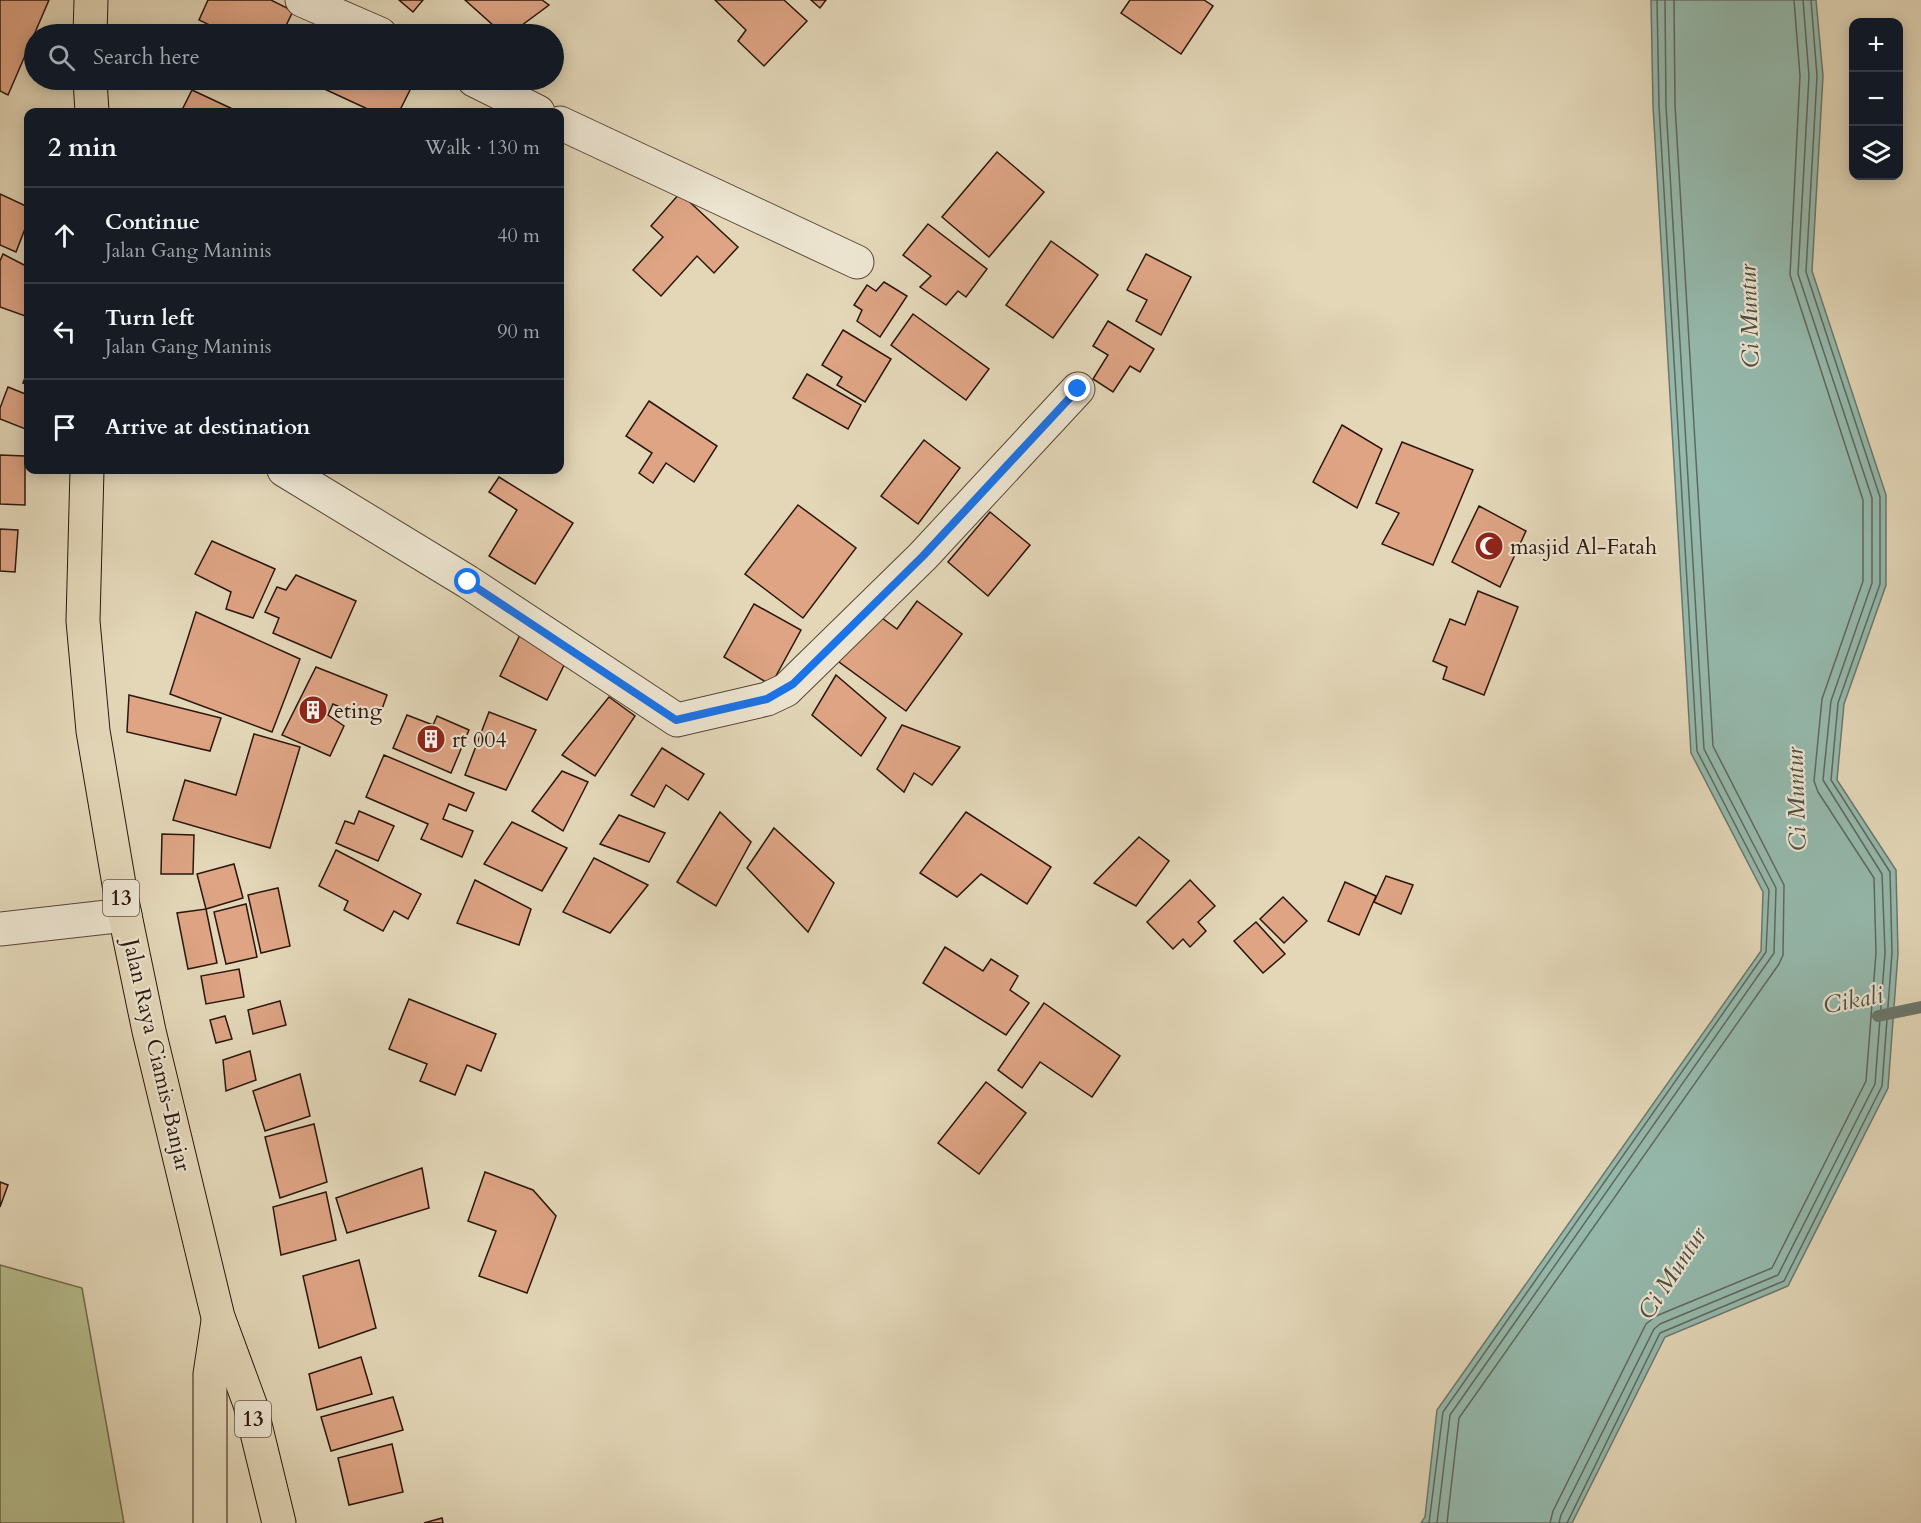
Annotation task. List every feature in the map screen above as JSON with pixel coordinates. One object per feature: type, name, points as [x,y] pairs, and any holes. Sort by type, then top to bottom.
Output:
[{"type":"highway","points":[[91,24],[92,0]]},
{"type":"highway","points":[[91,90],[92,108]]},
{"type":"highway","name":"Jalan Raya Ciamis-Banjar","points":[[87,474],[83,621],[93,731],[125,915],[149,1031],[189,1186],[218,1317]]},
{"type":"highway","name":"13","points":[[210,1523],[210,1374],[218,1317]]},
{"type":"highway","name":"13","points":[[218,1317],[250,1404],[279,1523]]},
{"type":"street","points":[[302,0],[357,24]]},
{"type":"street","points":[[494,90],[530,108]]},
{"type":"street","points":[[564,125],[857,262]]},
{"type":"street","points":[[291,474],[468,582],[676,720],[767,699],[786,690],[923,556],[1078,389]]},
{"type":"street","points":[[0,929],[125,915]]},
{"type":"green space","points":[[0,1265],[82,1288],[124,1523],[0,1523]]},
{"type":"water","name":"Ci Muntur","points":[[1651,0],[1816,0],[1823,76],[1812,271],[1886,495],[1886,585],[1844,704],[1837,780],[1896,870],[1898,953],[1888,1088],[1788,1286],[1665,1337],[1572,1523],[1421,1523],[1425,1517],[1437,1410],[1761,951],[1763,892],[1691,753],[1653,106]]},
{"type":"building","points":[[0,0],[49,0],[39,24],[24,24],[24,58],[8,95],[0,91]]},
{"type":"building","points":[[208,0],[271,0],[293,11],[287,24],[207,24],[199,20]]},
{"type":"building","points":[[399,0],[423,0],[413,12]]},
{"type":"building","points":[[465,0],[542,0],[549,5],[523,24],[492,24]]},
{"type":"building","points":[[715,0],[784,0],[807,21],[764,66],[738,41],[746,30]]},
{"type":"building","points":[[811,0],[826,0],[820,8]]},
{"type":"building","points":[[1130,0],[1204,0],[1213,6],[1181,54],[1121,13]]},
{"type":"building","points":[[192,90],[230,108],[183,108]]},
{"type":"building","points":[[327,90],[410,90],[401,108],[365,108]]},
{"type":"building","points":[[997,152],[1044,192],[989,257],[942,217]]},
{"type":"building","points":[[680,193],[738,247],[714,273],[697,256],[661,296],[633,270],[663,237],[651,226]]},
{"type":"building","points":[[0,194],[24,205],[24,231],[16,252],[0,245]]},
{"type":"building","points":[[928,224],[987,269],[966,297],[958,291],[946,305],[920,287],[931,276],[903,255]]},
{"type":"building","points":[[1051,241],[1098,275],[1053,338],[1006,305]]},
{"type":"building","points":[[3,254],[24,265],[24,316],[0,307],[0,261]]},
{"type":"building","points":[[1146,254],[1191,277],[1161,335],[1136,321],[1147,300],[1127,290]]},
{"type":"building","points":[[884,282],[907,296],[880,337],[857,321],[862,310],[854,305],[867,285],[876,291]]},
{"type":"building","points":[[913,314],[989,369],[966,400],[891,345]]},
{"type":"building","points":[[1108,321],[1154,349],[1140,372],[1130,366],[1113,392],[1093,379],[1108,355],[1093,346]]},
{"type":"building","points":[[843,330],[891,359],[865,402],[837,385],[842,377],[822,365]]},
{"type":"building","points":[[807,374],[861,405],[848,429],[793,398]]},
{"type":"building","points":[[8,387],[24,393],[24,428],[0,419],[0,408]]},
{"type":"building","points":[[649,401],[717,446],[694,482],[666,463],[653,483],[639,473],[652,453],[626,436]]},
{"type":"building","points":[[1342,425],[1382,449],[1357,508],[1313,482]]},
{"type":"building","points":[[924,440],[960,468],[918,524],[881,496]]},
{"type":"building","points":[[1402,442],[1473,470],[1433,565],[1382,544],[1399,513],[1376,503]]},
{"type":"building","points":[[0,455],[24,456],[25,505],[0,504]]},
{"type":"building","points":[[499,477],[573,523],[535,584],[489,556],[517,510],[489,492]]},
{"type":"building","points":[[798,505],[856,548],[803,618],[745,574]]},
{"type":"building","name":"masjid Al-Fatah","points":[[1479,506],[1526,531],[1500,587],[1452,562]]},
{"type":"building","points":[[990,512],[1030,545],[988,596],[948,562]]},
{"type":"building","points":[[0,529],[18,530],[15,572],[0,571]]},
{"type":"building","points":[[212,541],[275,569],[253,618],[226,609],[231,592],[195,574]]},
{"type":"building","points":[[296,575],[356,601],[331,658],[273,633],[279,618],[265,612],[277,587],[286,590]]},
{"type":"building","points":[[1478,591],[1518,607],[1484,695],[1443,679],[1447,667],[1433,661],[1450,619],[1465,625]]},
{"type":"building","points":[[917,601],[962,634],[906,711],[835,659],[871,610],[897,629]]},
{"type":"building","points":[[754,604],[801,630],[771,685],[724,657]]},
{"type":"building","points":[[196,612],[300,659],[272,732],[170,694]]},
{"type":"building","points":[[520,635],[567,659],[547,700],[500,676]]},
{"type":"building","name":"eting","points":[[316,667],[387,695],[377,723],[333,704],[328,715],[344,726],[330,756],[282,735]]},
{"type":"building","points":[[836,675],[886,718],[861,756],[812,715]]},
{"type":"building","points":[[129,695],[221,718],[210,751],[127,732]]},
{"type":"building","points":[[609,697],[635,716],[595,776],[562,755]]},
{"type":"building","points":[[489,712],[536,730],[506,790],[465,775]]},
{"type":"building","name":"rt 004","points":[[407,715],[433,725],[437,716],[469,730],[451,773],[393,748]]},
{"type":"building","points":[[902,725],[960,747],[932,785],[914,773],[904,792],[877,769]]},
{"type":"building","points":[[254,734],[300,747],[270,848],[173,820],[185,780],[236,795]]},
{"type":"building","points":[[662,748],[704,774],[688,800],[666,785],[654,807],[631,795]]},
{"type":"building","points":[[384,755],[474,793],[466,811],[449,804],[443,819],[473,831],[462,857],[421,839],[428,824],[366,797]]},
{"type":"building","points":[[562,771],[588,782],[563,831],[532,811]]},
{"type":"building","points":[[359,811],[394,826],[378,861],[336,843],[345,821],[354,824]]},
{"type":"building","points":[[720,812],[751,842],[716,906],[677,882]]},
{"type":"building","points":[[966,812],[1051,867],[1027,904],[981,874],[957,897],[920,873]]},
{"type":"building","points":[[619,815],[665,833],[649,862],[600,844]]},
{"type":"building","points":[[512,822],[567,848],[542,891],[484,864]]},
{"type":"building","points":[[774,828],[834,883],[808,932],[747,868]]},
{"type":"building","points":[[162,834],[194,835],[193,874],[161,874]]},
{"type":"building","points":[[1139,837],[1169,861],[1136,906],[1094,883]]},
{"type":"building","points":[[336,850],[421,894],[408,919],[394,911],[383,931],[344,910],[348,901],[319,886]]},
{"type":"building","points":[[594,858],[648,885],[610,933],[563,912]]},
{"type":"building","points":[[234,864],[243,898],[206,909],[197,874]]},
{"type":"building","points":[[1386,876],[1413,885],[1401,914],[1374,902]]},
{"type":"building","points":[[475,880],[531,909],[519,945],[457,923]]},
{"type":"building","points":[[1190,880],[1215,906],[1198,922],[1206,931],[1190,947],[1183,939],[1173,949],[1147,922]]},
{"type":"building","points":[[1345,882],[1376,896],[1359,935],[1328,921]]},
{"type":"building","points":[[278,888],[290,946],[261,953],[248,895]]},
{"type":"building","points":[[1283,897],[1307,921],[1284,943],[1260,919]]},
{"type":"building","points":[[246,904],[257,957],[226,964],[214,912]]},
{"type":"building","points":[[206,909],[217,963],[188,969],[177,913]]},
{"type":"building","points":[[1256,922],[1285,954],[1263,973],[1234,941]]},
{"type":"building","points":[[945,947],[983,971],[991,959],[1018,976],[1010,990],[1029,1003],[1006,1035],[923,983]]},
{"type":"building","points":[[239,969],[244,997],[206,1004],[201,976]]},
{"type":"building","points":[[409,999],[496,1034],[481,1071],[467,1065],[455,1095],[420,1081],[427,1064],[389,1049]]},
{"type":"building","points":[[280,1001],[286,1025],[253,1034],[248,1010]]},
{"type":"building","points":[[1044,1003],[1120,1056],[1092,1097],[1040,1062],[1022,1088],[998,1070]]},
{"type":"building","points":[[225,1016],[232,1039],[216,1043],[210,1020]]},
{"type":"building","points":[[250,1051],[256,1080],[226,1091],[223,1060]]},
{"type":"building","points":[[300,1074],[310,1116],[265,1131],[253,1091]]},
{"type":"building","points":[[986,1082],[1026,1113],[979,1174],[938,1143]]},
{"type":"building","points":[[314,1124],[327,1182],[280,1198],[265,1137]]},
{"type":"building","points":[[422,1168],[429,1208],[347,1233],[336,1198]]},
{"type":"building","points":[[485,1172],[533,1190],[556,1216],[527,1293],[479,1276],[496,1231],[468,1221]]},
{"type":"building","points":[[0,1182],[8,1185],[0,1207]]},
{"type":"building","points":[[326,1192],[336,1240],[281,1255],[273,1207]]},
{"type":"building","points":[[359,1260],[376,1328],[319,1348],[303,1276]]},
{"type":"building","points":[[361,1357],[372,1394],[317,1410],[309,1374]]},
{"type":"building","points":[[393,1397],[403,1430],[331,1451],[321,1417]]},
{"type":"building","points":[[392,1444],[403,1492],[349,1505],[338,1458]]},
{"type":"building","points":[[442,1518],[443,1523],[424,1523]]},
{"type":"waterway","name":"Cikali","points":[[1878,1016],[1921,1007]]},
{"type":"place","name":"masjid Al-Fatah","points":[[1489,546]]},
{"type":"place","name":"eting","points":[[313,710]]},
{"type":"place","name":"rt 004","points":[[431,739]]},
{"type":"route","points":[[468,582],[676,720],[767,699],[793,684],[923,556],[1078,389]]}]
